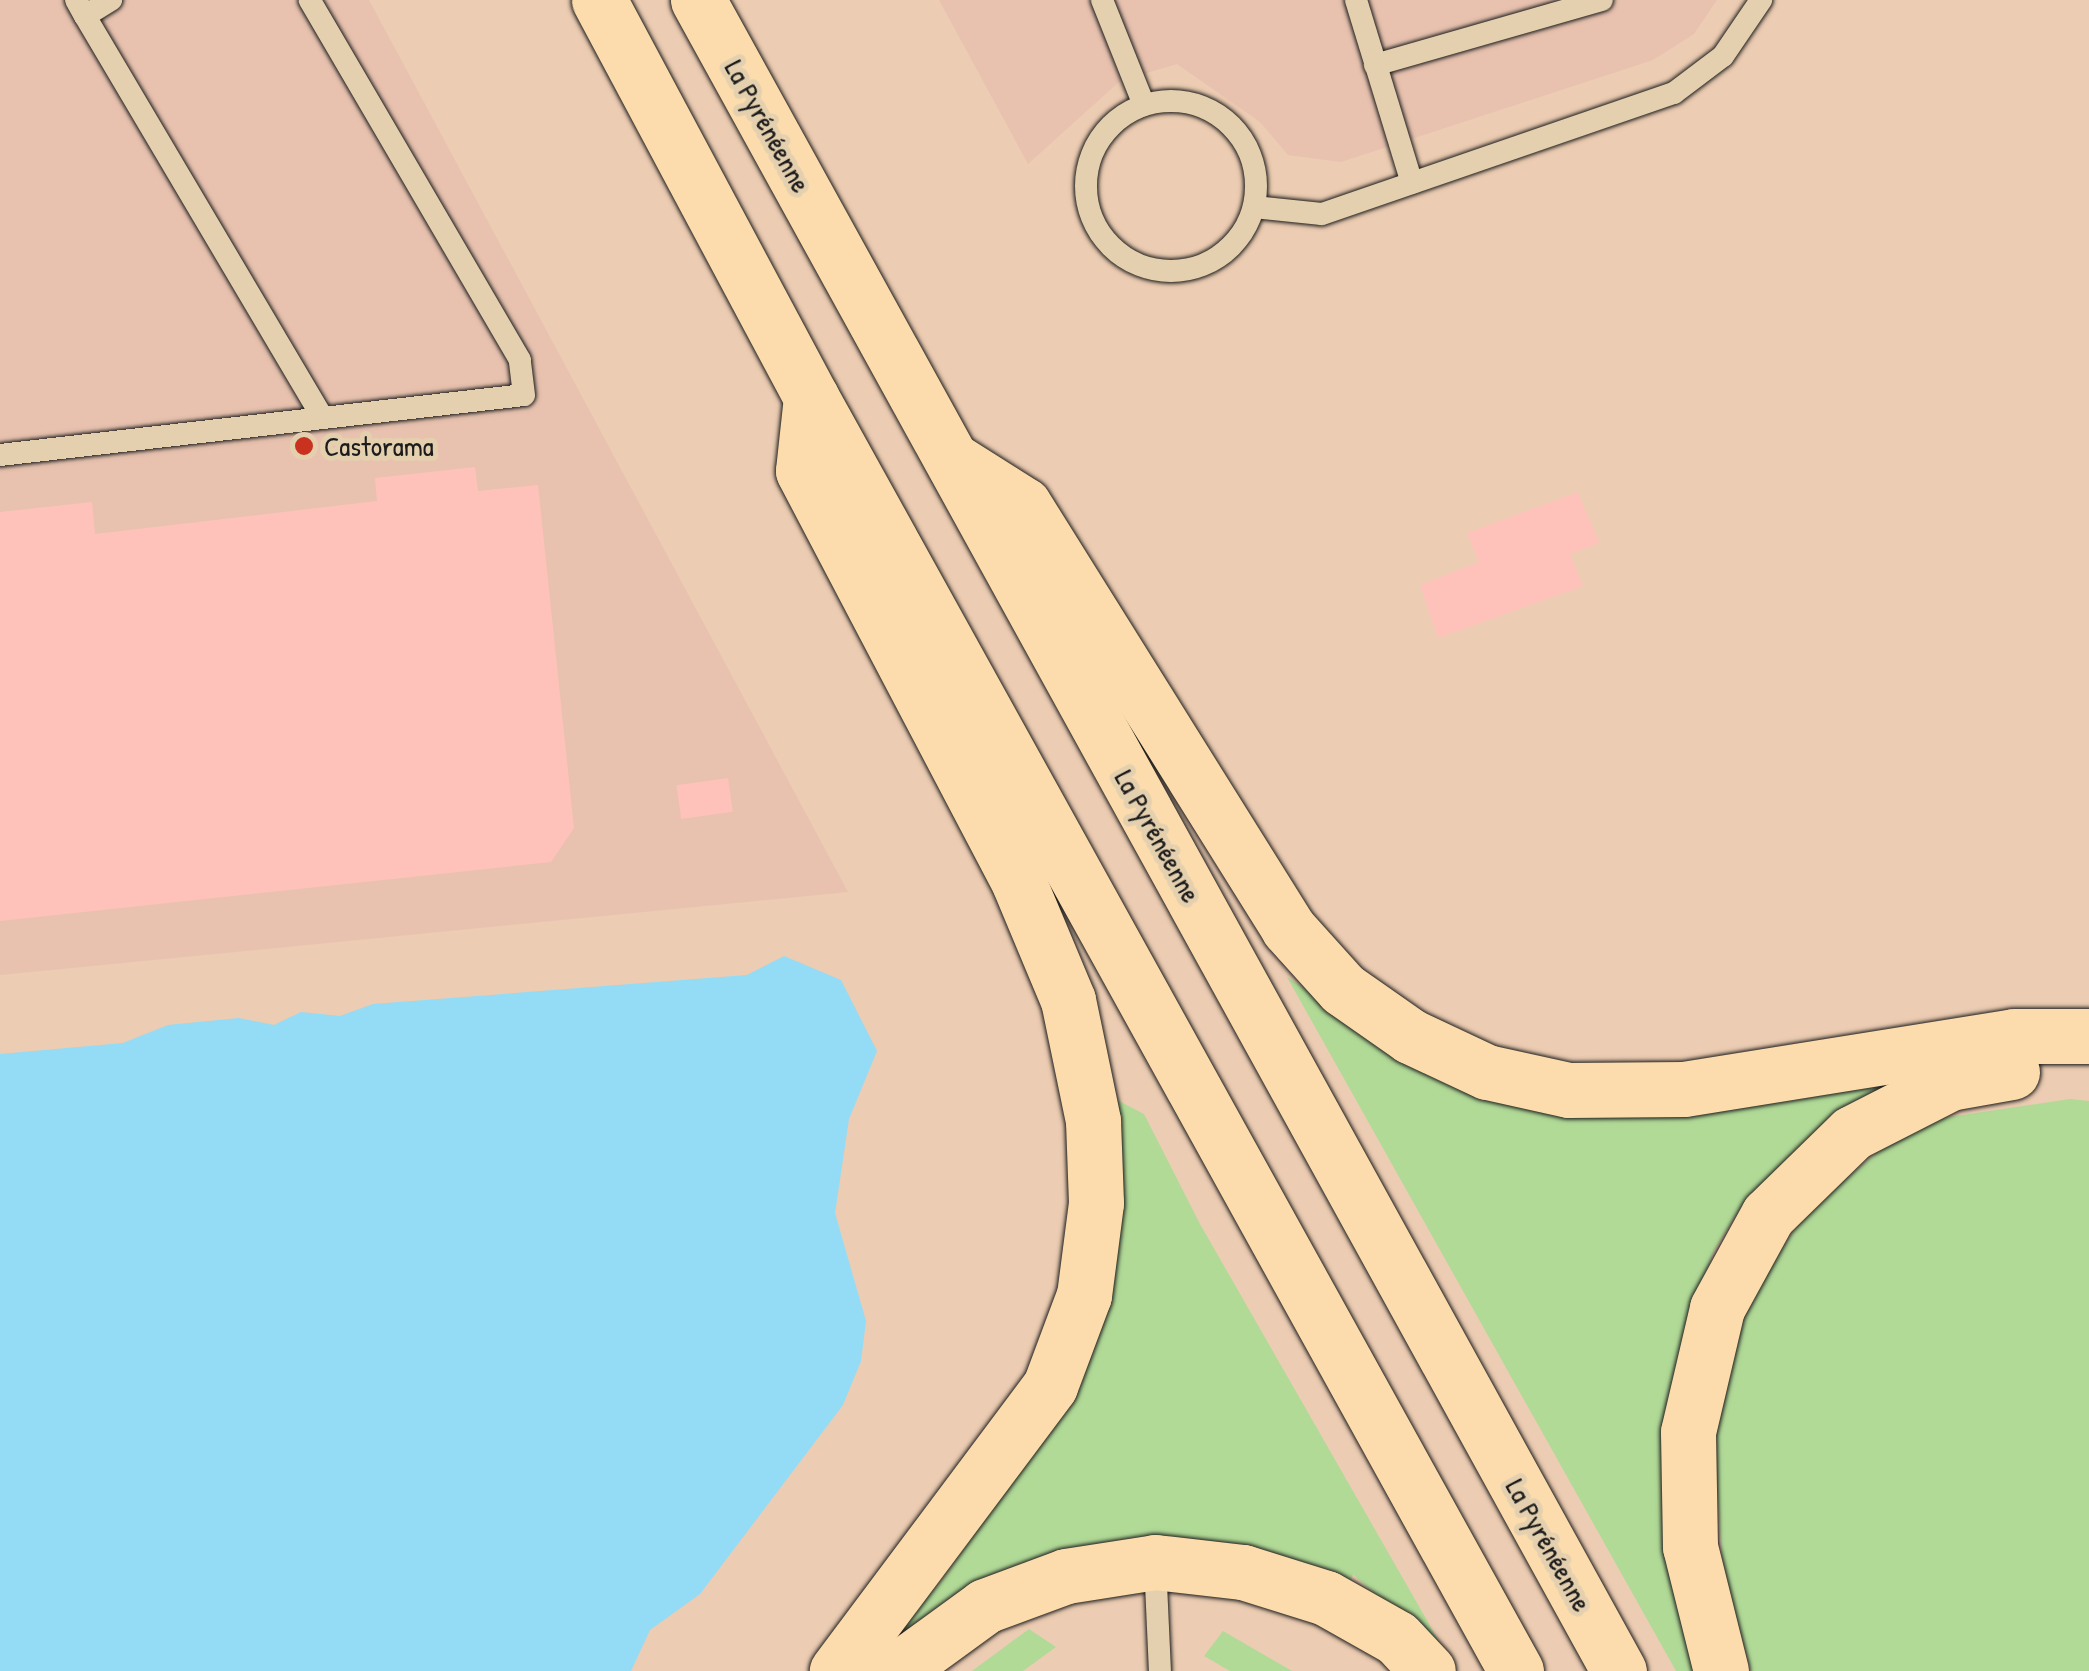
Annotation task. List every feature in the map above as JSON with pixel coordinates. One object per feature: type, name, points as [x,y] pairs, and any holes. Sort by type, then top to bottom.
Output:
[{"type":"highway","points":[[599,0],[811,398],[1516,1671]]},
{"type":"highway","name":"La Pyrénéenne","points":[[698,0],[1620,1671]]},
{"type":"highway","points":[[811,398],[803,471],[1019,883],[1068,1000],[1093,1121],[1096,1203],[1084,1295],[1050,1386],[837,1671]]},
{"type":"highway","points":[[955,462],[1024,504],[1288,928],[1343,989],[1410,1036],[1487,1072],[1588,1090],[1684,1090],[2014,1036],[2089,1036]]},
{"type":"highway","points":[[1721,1671],[1690,1547],[1688,1432],[1717,1308],[1768,1215],[1852,1133],[1950,1084],[2041,1067],[2089,1069]]},
{"type":"highway","points":[[896,1671],[985,1606],[1066,1576],[1155,1562],[1243,1572],[1326,1598],[1397,1638],[1428,1671]]},
{"type":"lane","points":[[112,0],[80,8],[322,416]]},
{"type":"lane","points":[[0,454],[524,394],[520,360],[310,0]]},
{"type":"lane","points":[[1102,0],[1144,105]]},
{"type":"lane","points":[[1356,0],[1412,183]]},
{"type":"lane","points":[[1376,65],[1602,0]]},
{"type":"lane","points":[[1254,206],[1322,214],[1674,93],[1723,56],[1761,0]]},
{"type":"lane","points":[[1196,104],[1238,133],[1251,155],[1254,206],[1242,234],[1222,255],[1195,268],[1166,272],[1138,265],[1112,249],[1095,226],[1086,198],[1088,168],[1108,130],[1144,105],[1196,104]]},
{"type":"lane","points":[[1155,1562],[1160,1671]]},
{"type":"shaded area","name":"Castorama","points":[[0,0],[369,0],[848,892],[0,975]]},
{"type":"shaded area","points":[[939,0],[1717,0],[1694,34],[1653,60],[1341,162],[1288,155],[1260,122],[1177,64],[1120,81],[1028,164]]},
{"type":"green space","points":[[1287,977],[1434,1071],[1889,1075],[1893,1084],[1742,1206],[1714,1251],[1695,1303],[1699,1671],[1676,1671]]},
{"type":"green space","points":[[1115,1099],[1144,1114],[1200,1224],[1456,1671],[1353,1574],[1348,1593],[1175,1550],[861,1671],[939,1584],[1071,1398]]},
{"type":"green space","points":[[2070,1099],[2089,1101],[2089,1671],[1751,1671],[1723,1571],[1714,1444],[1736,1336],[1755,1289],[1805,1214],[1888,1143],[1936,1119]]},
{"type":"green space","points":[[1029,1629],[1056,1647],[1023,1671],[972,1671]]},
{"type":"green space","points":[[1223,1631],[1292,1671],[1230,1671],[1204,1656]]},
{"type":"water","points":[[784,956],[841,980],[877,1051],[849,1119],[835,1213],[866,1321],[861,1361],[843,1405],[700,1594],[650,1630],[631,1671],[0,1671],[0,1054],[123,1043],[168,1025],[239,1018],[274,1025],[301,1012],[340,1016],[373,1004],[747,975]]},
{"type":"building","points":[[475,467],[478,491],[538,485],[574,828],[551,862],[0,921],[0,512],[92,502],[95,534],[377,501],[375,478]]},
{"type":"building","points":[[1578,492],[1599,543],[1570,554],[1583,586],[1438,638],[1420,585],[1479,562],[1467,533]]},
{"type":"building","points":[[728,778],[733,812],[681,819],[677,785]]},
{"type":"place","name":"Castorama","points":[[304,446]]}]
